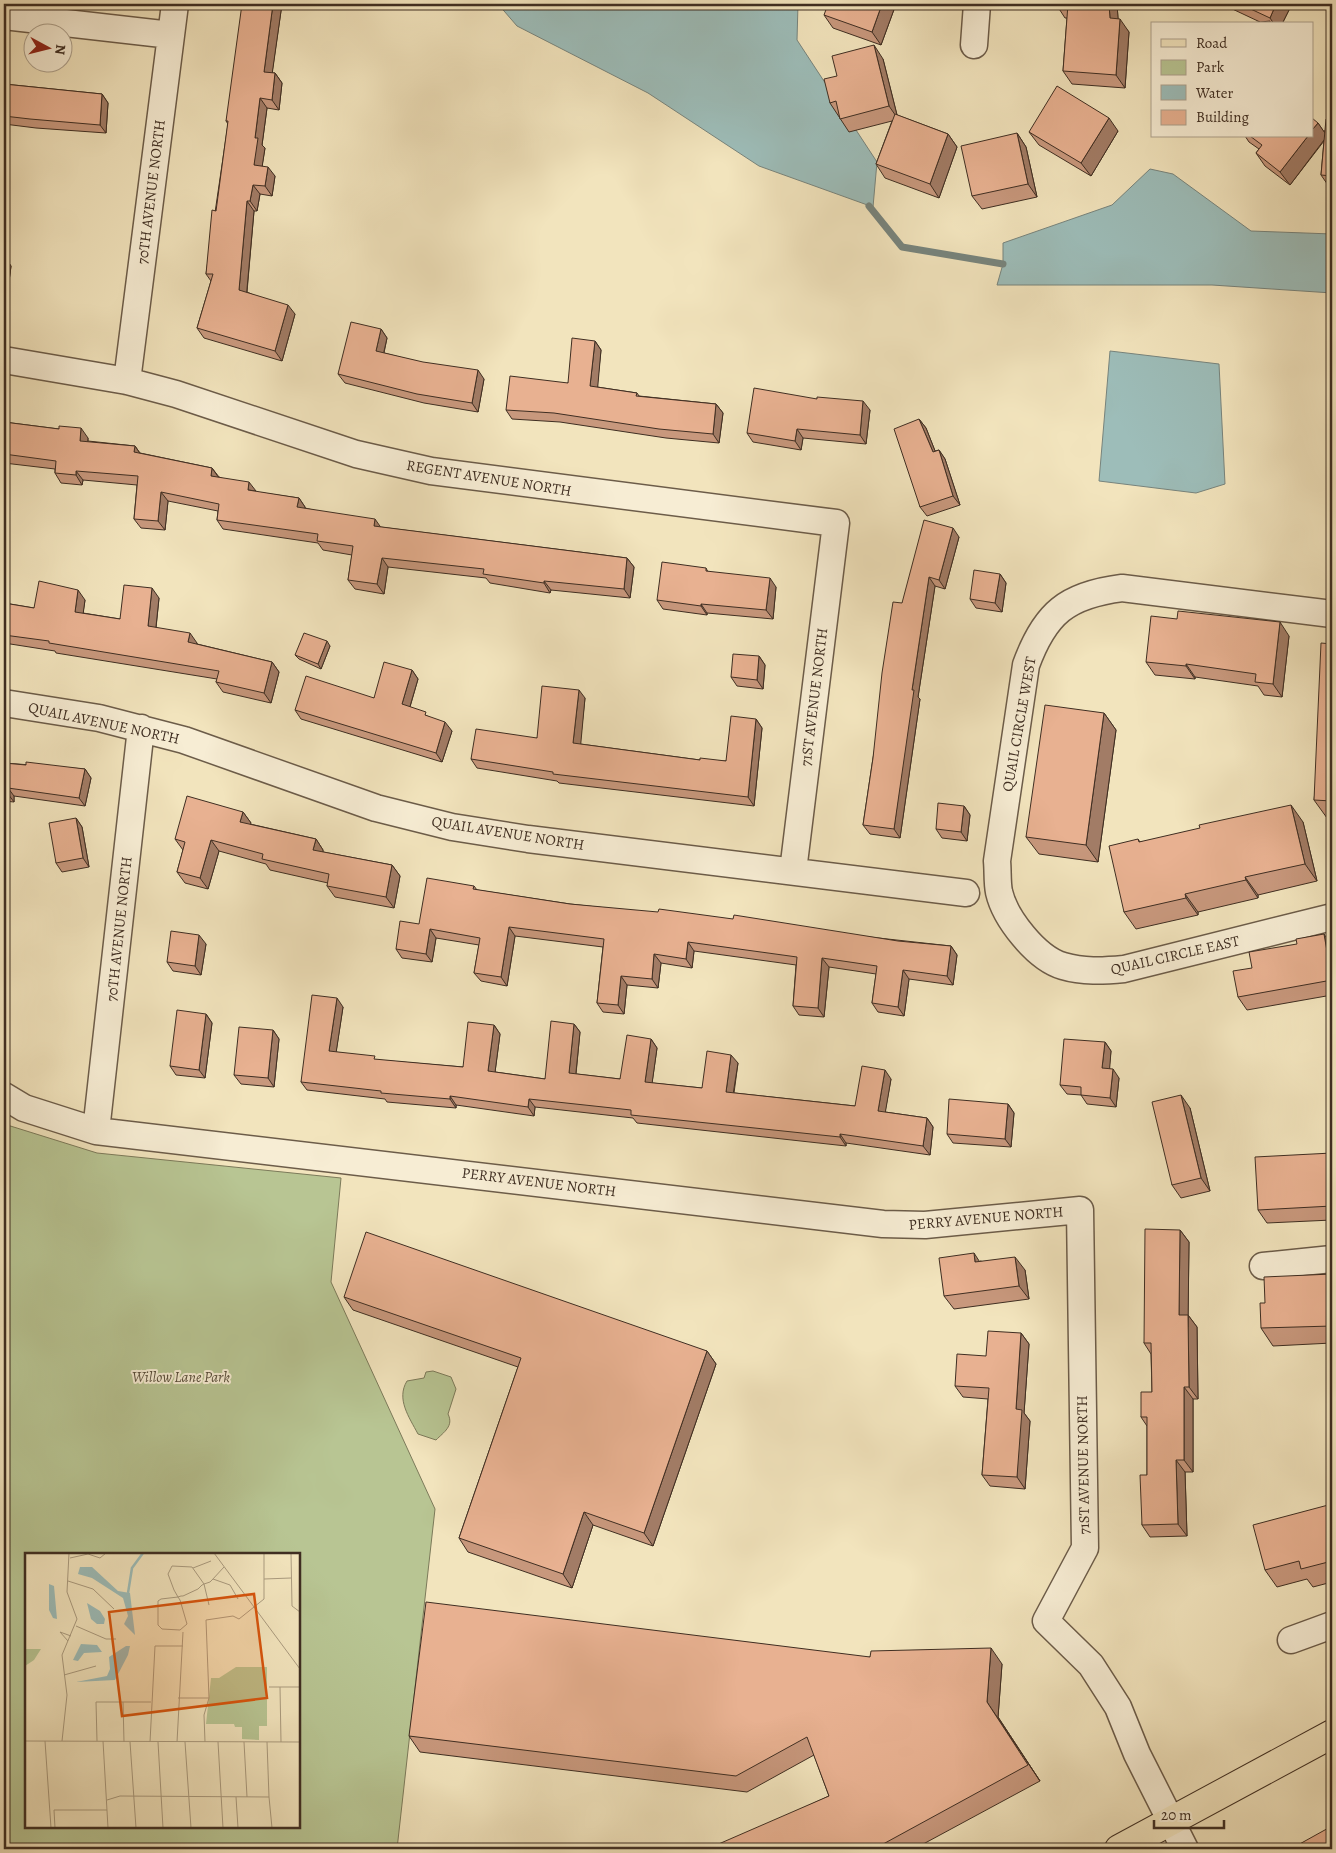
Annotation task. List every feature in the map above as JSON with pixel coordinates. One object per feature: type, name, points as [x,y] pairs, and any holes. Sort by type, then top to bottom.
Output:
[{"type":"main road","points":[[1119,1849],[1202,1806],[1332,1734]]},
{"type":"street","name":"70TH AVENUE NORTH","points":[[127,381],[175,4]]},
{"type":"street","points":[[974,45],[977,4]]},
{"type":"street","points":[[4,16],[171,35]]},
{"type":"street","name":"REGENT AVENUE NORTH","points":[[4,360],[127,381],[176,394],[356,454],[431,472],[836,523]]},
{"type":"street","name":"71ST AVENUE NORTH","points":[[793,871],[836,523]]},
{"type":"street","name":"QUAIL CIRCLE WEST","points":[[1026,939],[1012,924],[1000,892],[998,861],[1026,665],[1035,641],[1050,617],[1071,601],[1096,591],[1122,588],[1332,614]]},
{"type":"street","name":"QUAIL AVENUE NORTH","points":[[4,703],[99,718],[141,728],[184,740],[376,808],[452,827],[528,839],[966,893]]},
{"type":"street","name":"70TH AVENUE NORTH","points":[[96,1131],[141,728]]},
{"type":"street","name":"QUAIL CIRCLE EAST","points":[[1026,939],[1033,947],[1060,966],[1093,972],[1124,969],[1332,917]]},
{"type":"street","name":"PERRY AVENUE NORTH","points":[[4,1096],[24,1108],[96,1131],[883,1224],[925,1225],[1080,1210]]},
{"type":"street","name":"71ST AVENUE NORTH","points":[[1080,1210],[1084,1548],[1046,1620],[1091,1666],[1118,1707],[1170,1822]]},
{"type":"street","points":[[1263,1266],[1332,1259]]},
{"type":"street","points":[[1292,1640],[1332,1624]]},
{"type":"street","points":[[1170,1822],[1185,1849]]},
{"type":"green space","name":"Willow Lane Park","points":[[4,1124],[97,1153],[341,1178],[331,1282],[435,1509],[397,1849],[4,1849]]},
{"type":"green space","points":[[433,1371],[451,1377],[456,1389],[448,1414],[450,1418],[449,1425],[436,1440],[418,1434],[403,1401],[404,1388],[407,1381],[424,1378],[426,1372]]},
{"type":"water","points":[[498,4],[798,4],[797,40],[877,162],[873,207],[759,166],[648,93],[517,26]]},
{"type":"water","points":[[1150,169],[1173,174],[1251,231],[1332,234],[1332,293],[1212,285],[997,285],[1003,264],[1003,243],[1112,205]]},
{"type":"water","points":[[1110,351],[1219,364],[1225,484],[1196,493],[1099,481]]},
{"type":"building","points":[[242,4],[273,4],[264,72],[275,73],[272,100],[260,98],[255,138],[258,138],[254,165],[268,167],[265,186],[253,185],[250,201],[247,201],[239,290],[288,305],[275,351],[197,328],[213,274],[206,274],[212,210],[216,211]]},
{"type":"building","points":[[828,4],[882,4],[872,32],[824,15]]},
{"type":"building","points":[[1068,4],[1109,4],[1110,18],[1120,19],[1116,75],[1063,71]]},
{"type":"building","points":[[1240,4],[1276,4],[1270,18]]},
{"type":"building","points":[[874,45],[889,106],[840,119],[836,101],[830,103],[824,79],[837,76],[832,56]]},
{"type":"building","points":[[4,84],[102,94],[100,125],[4,116]]},
{"type":"building","points":[[1057,86],[1109,118],[1081,163],[1029,132]]},
{"type":"building","points":[[895,114],[948,134],[930,184],[876,164]]},
{"type":"building","points":[[1326,119],[1332,119],[1332,176],[1321,175]]},
{"type":"building","points":[[1314,120],[1318,123],[1314,128]]},
{"type":"building","points":[[1017,133],[1028,184],[972,196],[961,146]]},
{"type":"building","points":[[1253,138],[1306,138],[1280,172],[1256,153],[1262,145]]},
{"type":"building","points":[[351,322],[381,329],[376,351],[423,362],[478,370],[472,403],[417,394],[338,374]]},
{"type":"building","points":[[572,338],[595,341],[590,386],[637,393],[636,396],[716,404],[713,434],[659,429],[554,413],[506,410],[510,376],[568,383]]},
{"type":"building","points":[[754,388],[817,399],[817,397],[863,401],[860,435],[797,429],[795,441],[747,433]]},
{"type":"building","points":[[919,419],[933,452],[939,450],[953,496],[920,507],[894,429]]},
{"type":"building","points":[[4,422],[59,429],[59,426],[81,428],[80,441],[135,446],[134,452],[212,468],[211,476],[249,482],[248,490],[299,498],[297,507],[375,519],[374,526],[627,558],[624,589],[544,581],[544,583],[483,574],[484,569],[382,558],[377,584],[348,580],[353,546],[317,541],[318,534],[217,520],[219,504],[161,492],[158,521],[134,519],[138,476],[76,471],[76,475],[55,473],[56,461],[4,454]]},
{"type":"building","points":[[924,520],[953,528],[939,580],[929,577],[894,829],[863,825],[893,602],[902,603]]},
{"type":"building","points":[[662,562],[706,568],[706,571],[770,578],[766,610],[701,604],[701,606],[657,600]]},
{"type":"building","points":[[974,570],[1000,574],[995,603],[970,599]]},
{"type":"building","points":[[39,581],[78,590],[75,612],[120,619],[124,585],[152,588],[148,626],[190,633],[188,642],[272,662],[264,693],[216,682],[219,671],[49,643],[49,641],[4,635],[4,603],[34,608]]},
{"type":"building","points":[[1178,611],[1280,622],[1273,684],[1255,682],[1256,674],[1186,664],[1186,666],[1146,662],[1151,616],[1177,619]]},
{"type":"building","points":[[304,633],[327,641],[318,664],[295,655]]},
{"type":"building","points":[[1321,643],[1332,644],[1332,801],[1314,800]]},
{"type":"building","points":[[733,654],[759,656],[757,680],[731,677]]},
{"type":"building","points":[[384,662],[412,670],[402,704],[426,712],[425,715],[445,722],[436,753],[295,710],[306,676],[374,698]]},
{"type":"building","points":[[542,686],[579,690],[573,743],[700,760],[700,758],[726,761],[731,716],[756,719],[748,797],[553,774],[553,772],[471,759],[476,729],[537,738]]},
{"type":"building","points":[[1045,705],[1104,713],[1086,845],[1026,837]]},
{"type":"building","points":[[26,762],[85,769],[79,798],[8,788],[8,794],[4,793],[4,763],[26,765]]},
{"type":"building","points":[[187,796],[243,812],[240,822],[316,839],[313,850],[392,865],[386,897],[327,886],[329,874],[262,859],[263,854],[211,840],[200,878],[177,872],[185,842],[175,839]]},
{"type":"building","points":[[938,803],[964,806],[961,832],[936,829]]},
{"type":"building","points":[[1291,805],[1305,864],[1245,877],[1246,880],[1185,894],[1186,898],[1124,912],[1109,846],[1138,839],[1139,842],[1200,828],[1199,825]]},
{"type":"building","points":[[76,818],[83,858],[56,863],[49,823]]},
{"type":"building","points":[[427,878],[474,886],[473,889],[570,904],[658,912],[659,909],[733,919],[734,915],[898,941],[951,946],[947,976],[903,970],[898,1007],[872,1003],[877,966],[822,958],[818,1008],[793,1006],[797,957],[688,942],[686,959],[654,954],[652,979],[621,976],[618,1005],[597,1003],[604,939],[509,927],[501,977],[474,973],[480,938],[430,929],[426,954],[396,949],[400,921],[419,924]]},
{"type":"building","points":[[171,931],[199,935],[195,966],[167,962]]},
{"type":"building","points":[[1324,934],[1332,980],[1238,997],[1233,971],[1252,968],[1249,952],[1297,944],[1296,939]]},
{"type":"building","points":[[312,995],[337,998],[329,1051],[375,1056],[374,1059],[463,1067],[468,1022],[494,1025],[488,1071],[545,1079],[551,1021],[574,1024],[569,1073],[620,1079],[627,1035],[651,1039],[645,1082],[702,1088],[707,1051],[731,1055],[726,1092],[855,1106],[862,1066],[885,1070],[878,1111],[927,1118],[923,1146],[840,1134],[840,1137],[631,1115],[631,1110],[529,1099],[528,1107],[450,1096],[450,1099],[381,1093],[381,1091],[301,1082]]},
{"type":"building","points":[[177,1010],[206,1014],[199,1070],[170,1066]]},
{"type":"building","points":[[239,1027],[273,1030],[268,1078],[234,1075]]},
{"type":"building","points":[[1064,1039],[1105,1042],[1102,1068],[1113,1069],[1110,1098],[1081,1095],[1081,1087],[1060,1085]]},
{"type":"building","points":[[1181,1095],[1201,1178],[1172,1185],[1152,1102]]},
{"type":"building","points":[[949,1099],[1008,1104],[1005,1139],[947,1134]]},
{"type":"building","points":[[1332,1153],[1332,1206],[1258,1210],[1255,1157]]},
{"type":"building","points":[[1145,1229],[1180,1230],[1179,1315],[1188,1315],[1189,1387],[1184,1387],[1184,1460],[1176,1460],[1178,1524],[1142,1525],[1140,1475],[1147,1475],[1147,1417],[1141,1417],[1141,1392],[1152,1392],[1151,1343],[1144,1343]]},
{"type":"building","points":[[366,1232],[707,1351],[644,1533],[584,1512],[563,1574],[459,1538],[521,1358],[344,1297]]},
{"type":"building","points":[[974,1253],[975,1262],[1015,1257],[1019,1286],[944,1296],[939,1258]]},
{"type":"building","points":[[1332,1274],[1332,1326],[1261,1328],[1260,1303],[1265,1303],[1264,1277]]},
{"type":"building","points":[[988,1331],[1021,1333],[1016,1409],[1022,1410],[1017,1477],[982,1475],[989,1388],[955,1386],[957,1354],[986,1356]]},
{"type":"building","points":[[1332,1504],[1332,1561],[1301,1569],[1299,1561],[1265,1570],[1253,1525]]},
{"type":"building","points":[[426,1602],[870,1657],[871,1651],[991,1648],[987,1702],[1028,1765],[874,1849],[715,1849],[714,1846],[829,1796],[807,1737],[736,1776],[409,1736]]},
{"type":"building","points":[[1332,1826],[1332,1849],[1296,1849],[1296,1846]]},
{"type":"waterway","points":[[869,206],[902,247],[1003,264]]}]
